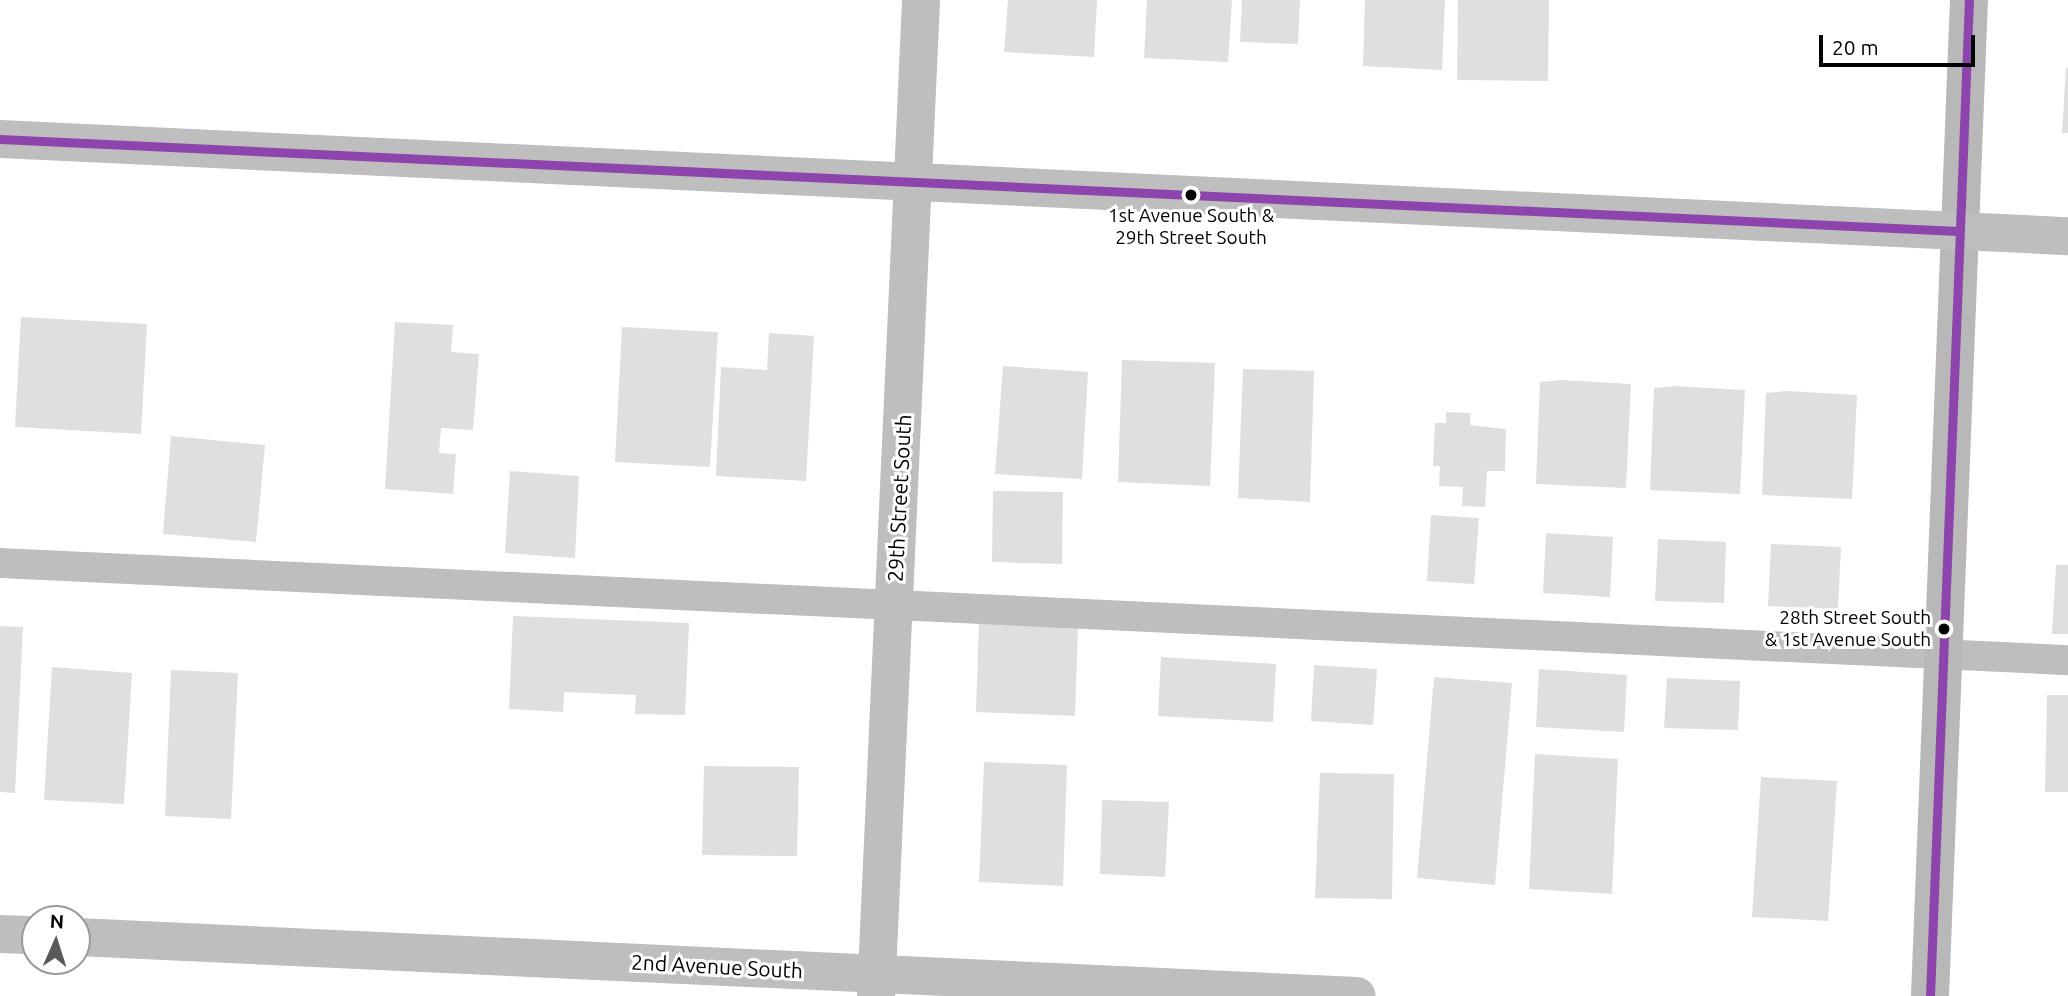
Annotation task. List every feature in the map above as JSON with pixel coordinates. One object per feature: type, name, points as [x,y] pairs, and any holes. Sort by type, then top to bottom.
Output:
[{"type":"street","name":"29th Street South","points":[[876,985],[921,0]]},
{"type":"street","points":[[1930,996],[1969,0]]},
{"type":"street","points":[[0,139],[2068,236]]},
{"type":"street","points":[[0,934],[21,935]]},
{"type":"street","name":"2nd Avenue South","points":[[91,938],[876,985],[1357,996]]},
{"type":"lane","points":[[0,563],[2068,660]]},
{"type":"building","points":[[1008,0],[1097,0],[1094,57],[1004,52]]},
{"type":"building","points":[[1147,0],[1232,0],[1228,62],[1144,58]]},
{"type":"building","points":[[1242,0],[1300,0],[1298,44],[1240,42]]},
{"type":"building","points":[[1365,0],[1445,0],[1442,70],[1363,66]]},
{"type":"building","points":[[1458,0],[1549,0],[1548,81],[1457,80]]},
{"type":"building","points":[[2066,68],[2068,133],[2062,133]]},
{"type":"building","points":[[21,317],[147,324],[141,434],[15,427]]},
{"type":"building","points":[[395,322],[453,325],[451,352],[479,354],[473,430],[441,428],[439,453],[456,454],[453,494],[385,489]]},
{"type":"building","points":[[622,327],[718,332],[710,467],[615,462]]},
{"type":"building","points":[[769,333],[814,336],[806,481],[716,476],[721,367],[767,370]]},
{"type":"building","points":[[1122,360],[1215,363],[1210,486],[1118,482]]},
{"type":"building","points":[[1003,366],[1088,372],[1082,479],[995,474]]},
{"type":"building","points":[[1243,369],[1314,371],[1310,502],[1238,498]]},
{"type":"building","points":[[1561,380],[1631,384],[1626,488],[1536,484],[1540,382]]},
{"type":"building","points":[[1675,386],[1745,390],[1740,494],[1650,490],[1654,388]]},
{"type":"building","points":[[1787,391],[1857,395],[1852,499],[1762,495],[1766,393]]},
{"type":"building","points":[[1446,412],[1470,413],[1470,425],[1506,429],[1505,471],[1487,471],[1485,507],[1462,506],[1463,487],[1439,486],[1440,466],[1433,466],[1435,423],[1446,423]]},
{"type":"building","points":[[171,436],[265,445],[256,542],[163,534]]},
{"type":"building","points":[[510,471],[579,476],[575,558],[505,553]]},
{"type":"building","points":[[993,491],[1063,492],[1062,564],[992,562]]},
{"type":"building","points":[[1431,515],[1479,518],[1474,584],[1427,581]]},
{"type":"building","points":[[1546,533],[1613,537],[1610,597],[1543,593]]},
{"type":"building","points":[[1658,539],[1726,542],[1724,603],[1655,601]]},
{"type":"building","points":[[1771,544],[1841,547],[1838,609],[1768,606]]},
{"type":"building","points":[[2056,565],[2068,565],[2068,634],[2052,634]]},
{"type":"building","points":[[513,616],[689,623],[685,715],[635,714],[636,695],[564,692],[563,712],[509,709]]},
{"type":"building","points":[[979,622],[1078,626],[1075,716],[976,712]]},
{"type":"building","points":[[0,626],[23,627],[15,793],[0,792]]},
{"type":"building","points":[[1161,657],[1276,664],[1273,722],[1158,716]]},
{"type":"building","points":[[1314,665],[1377,669],[1373,725],[1311,721]]},
{"type":"building","points":[[52,667],[132,673],[124,804],[44,800]]},
{"type":"building","points":[[1539,669],[1627,675],[1624,732],[1536,727]]},
{"type":"building","points":[[171,670],[238,673],[231,819],[165,816]]},
{"type":"building","points":[[1434,677],[1512,683],[1495,885],[1417,878]]},
{"type":"building","points":[[1667,678],[1740,681],[1738,730],[1664,728]]},
{"type":"building","points":[[2047,695],[2068,695],[2068,792],[2045,792]]},
{"type":"building","points":[[1535,754],[1618,759],[1612,894],[1529,889]]},
{"type":"building","points":[[984,762],[1067,765],[1063,886],[979,882]]},
{"type":"building","points":[[704,766],[799,767],[797,856],[702,855]]},
{"type":"building","points":[[1320,773],[1394,774],[1392,899],[1315,898]]},
{"type":"building","points":[[1761,777],[1837,781],[1828,921],[1752,917]]},
{"type":"building","points":[[1102,800],[1169,802],[1165,877],[1100,874]]},
{"type":"transit line","points":[[1930,996],[1969,0]]},
{"type":"transit line","points":[[0,139],[1958,231]]},
{"type":"place","name":"1st Avenue South & 29th Street South","points":[[1191,195]]},
{"type":"place","name":"28th Street South & 1st Avenue South","points":[[1944,629]]}]
